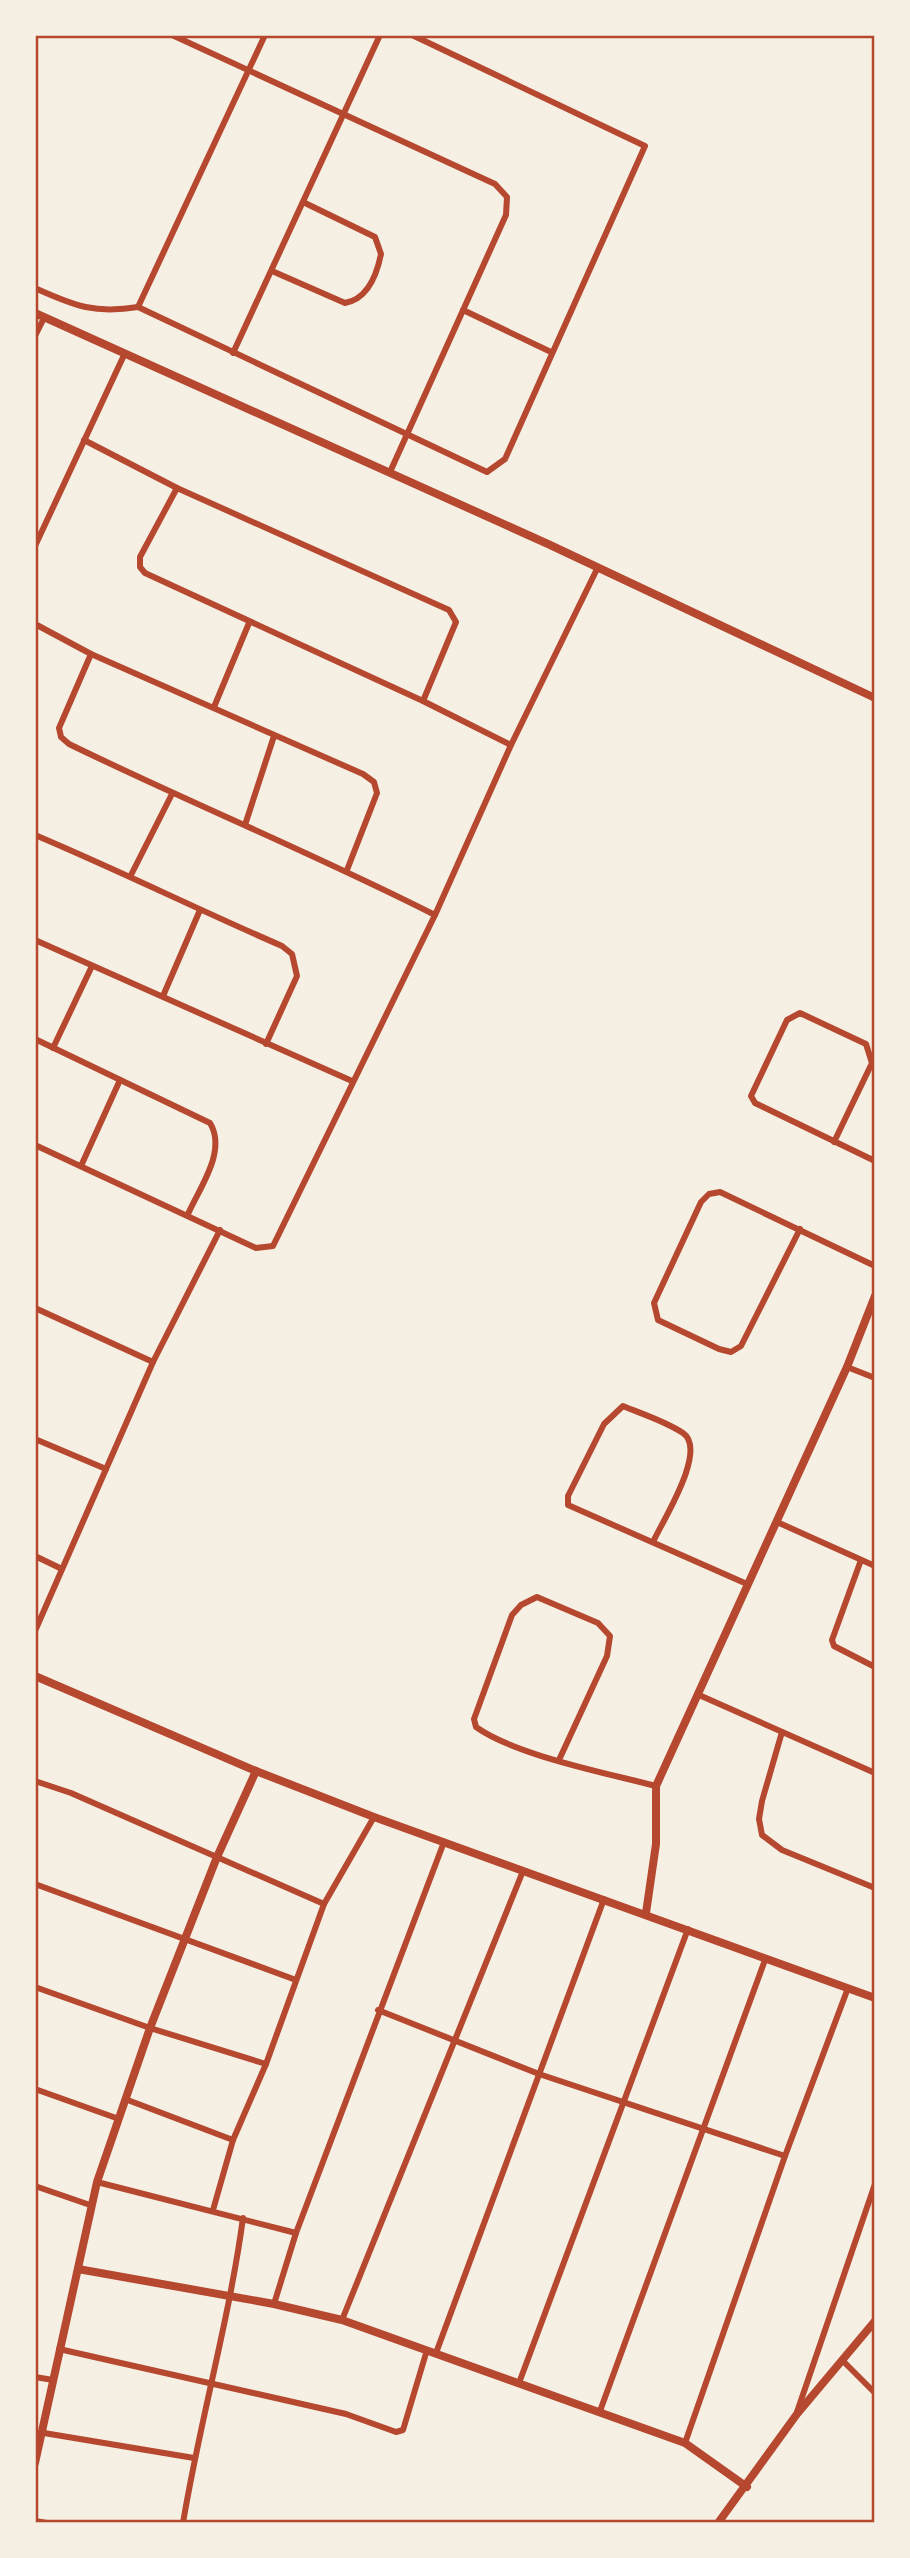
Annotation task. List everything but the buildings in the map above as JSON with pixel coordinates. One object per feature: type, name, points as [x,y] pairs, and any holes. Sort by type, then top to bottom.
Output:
[{"type":"street","points":[[172,35],[247,72],[344,113],[495,184],[507,197],[506,215],[390,472]]},
{"type":"street","points":[[138,307],[265,35]]},
{"type":"street","points":[[233,353],[305,203],[380,35]]},
{"type":"street","points":[[35,292],[37,289],[78,307],[97,311],[138,307],[480,471],[494,470],[505,459],[645,146],[412,35]]},
{"type":"street","points":[[272,271],[345,303],[355,301],[368,289],[382,254],[375,237],[305,203]]},
{"type":"street","points":[[463,310],[551,352]]},
{"type":"street","points":[[35,313],[598,567],[875,698]]},
{"type":"street","points":[[35,337],[44,318]]},
{"type":"street","points":[[35,546],[38,528],[125,353]]},
{"type":"street","points":[[84,440],[177,488],[449,610],[456,622],[423,701]]},
{"type":"street","points":[[177,488],[140,557],[140,567],[145,573],[423,701],[511,745]]},
{"type":"street","points":[[35,1144],[256,1248],[273,1246],[435,915],[511,745],[598,567]]},
{"type":"street","points":[[214,707],[249,623]]},
{"type":"street","points":[[35,624],[91,654],[363,774],[374,782],[377,793],[347,870]]},
{"type":"street","points":[[91,654],[59,728],[61,737],[69,744],[172,793],[347,870],[435,915]]},
{"type":"street","points":[[245,825],[274,736]]},
{"type":"street","points":[[131,875],[172,793]]},
{"type":"street","points":[[35,835],[131,875],[200,910],[282,946],[292,954],[297,976],[265,1044]]},
{"type":"street","points":[[163,996],[200,910]]},
{"type":"street","points":[[35,940],[352,1081]]},
{"type":"street","points":[[53,1048],[92,966]]},
{"type":"street","points":[[834,1142],[872,1063],[870,1051],[866,1044],[800,1013],[787,1020],[751,1096],[755,1103],[834,1142],[875,1161]]},
{"type":"street","points":[[35,1039],[210,1122],[216,1133],[216,1152],[188,1214]]},
{"type":"street","points":[[81,1166],[120,1080]]},
{"type":"street","points":[[800,1229],[741,1346],[732,1352],[719,1349],[657,1321],[654,1303],[701,1202],[709,1194],[720,1192],[800,1229],[875,1266]]},
{"type":"street","points":[[35,1631],[153,1362],[220,1230]]},
{"type":"street","points":[[646,1913],[656,1844],[656,1786],[847,1367],[875,1296]]},
{"type":"street","points":[[35,1308],[153,1362]]},
{"type":"street","points":[[847,1367],[875,1378]]},
{"type":"street","points":[[653,1542],[691,1462],[692,1446],[685,1434],[622,1406],[604,1424],[568,1496],[568,1505],[747,1584]]},
{"type":"street","points":[[35,1439],[106,1469]]},
{"type":"street","points":[[777,1522],[875,1566]]},
{"type":"street","points":[[35,1556],[62,1569]]},
{"type":"street","points":[[861,1560],[832,1640],[834,1646],[875,1667]]},
{"type":"street","points":[[559,1760],[607,1656],[610,1636],[598,1623],[537,1597],[521,1605],[512,1615],[474,1719],[476,1727],[489,1737],[559,1760],[656,1786]]},
{"type":"street","points":[[35,1676],[256,1771],[374,1817],[646,1913],[765,1960],[875,1998]]},
{"type":"street","points":[[699,1695],[875,1773]]},
{"type":"street","points":[[782,1732],[762,1801],[759,1819],[762,1835],[782,1850],[875,1888]]},
{"type":"street","points":[[35,2463],[44,2432],[59,2349],[97,2182],[150,2028],[217,1857],[256,1771]]},
{"type":"street","points":[[35,1781],[71,1793],[324,1904]]},
{"type":"street","points":[[213,2210],[233,2140],[266,2064],[324,1904],[374,1817]]},
{"type":"street","points":[[274,2304],[296,2233],[444,1842]]},
{"type":"street","points":[[342,2320],[523,1871]]},
{"type":"street","points":[[35,1884],[296,1980]]},
{"type":"street","points":[[59,2349],[346,2414],[396,2432],[403,2430],[604,1899]]},
{"type":"street","points":[[519,2383],[688,1929]]},
{"type":"street","points":[[600,2411],[765,1960]]},
{"type":"street","points":[[35,1987],[150,2028],[266,2064]]},
{"type":"street","points":[[685,2443],[785,2157],[848,1988]]},
{"type":"street","points":[[379,2010],[456,2038],[539,2074],[785,2157]]},
{"type":"street","points":[[35,2089],[119,2119]]},
{"type":"street","points":[[125,2099],[233,2140]]},
{"type":"street","points":[[97,2182],[296,2233]]},
{"type":"street","points":[[797,2414],[875,2184]]},
{"type":"street","points":[[35,2186],[90,2205]]},
{"type":"street","points":[[183,2523],[210,2384],[232,2298],[243,2218]]},
{"type":"street","points":[[78,2269],[274,2304],[342,2320],[685,2443],[747,2487]]},
{"type":"street","points":[[718,2523],[747,2487],[797,2414],[875,2321]]},
{"type":"street","points":[[842,2360],[875,2393]]},
{"type":"street","points":[[35,2377],[53,2381]]},
{"type":"street","points":[[44,2432],[194,2458]]},
{"type":"street","points":[[35,2521],[47,2523]]}]
